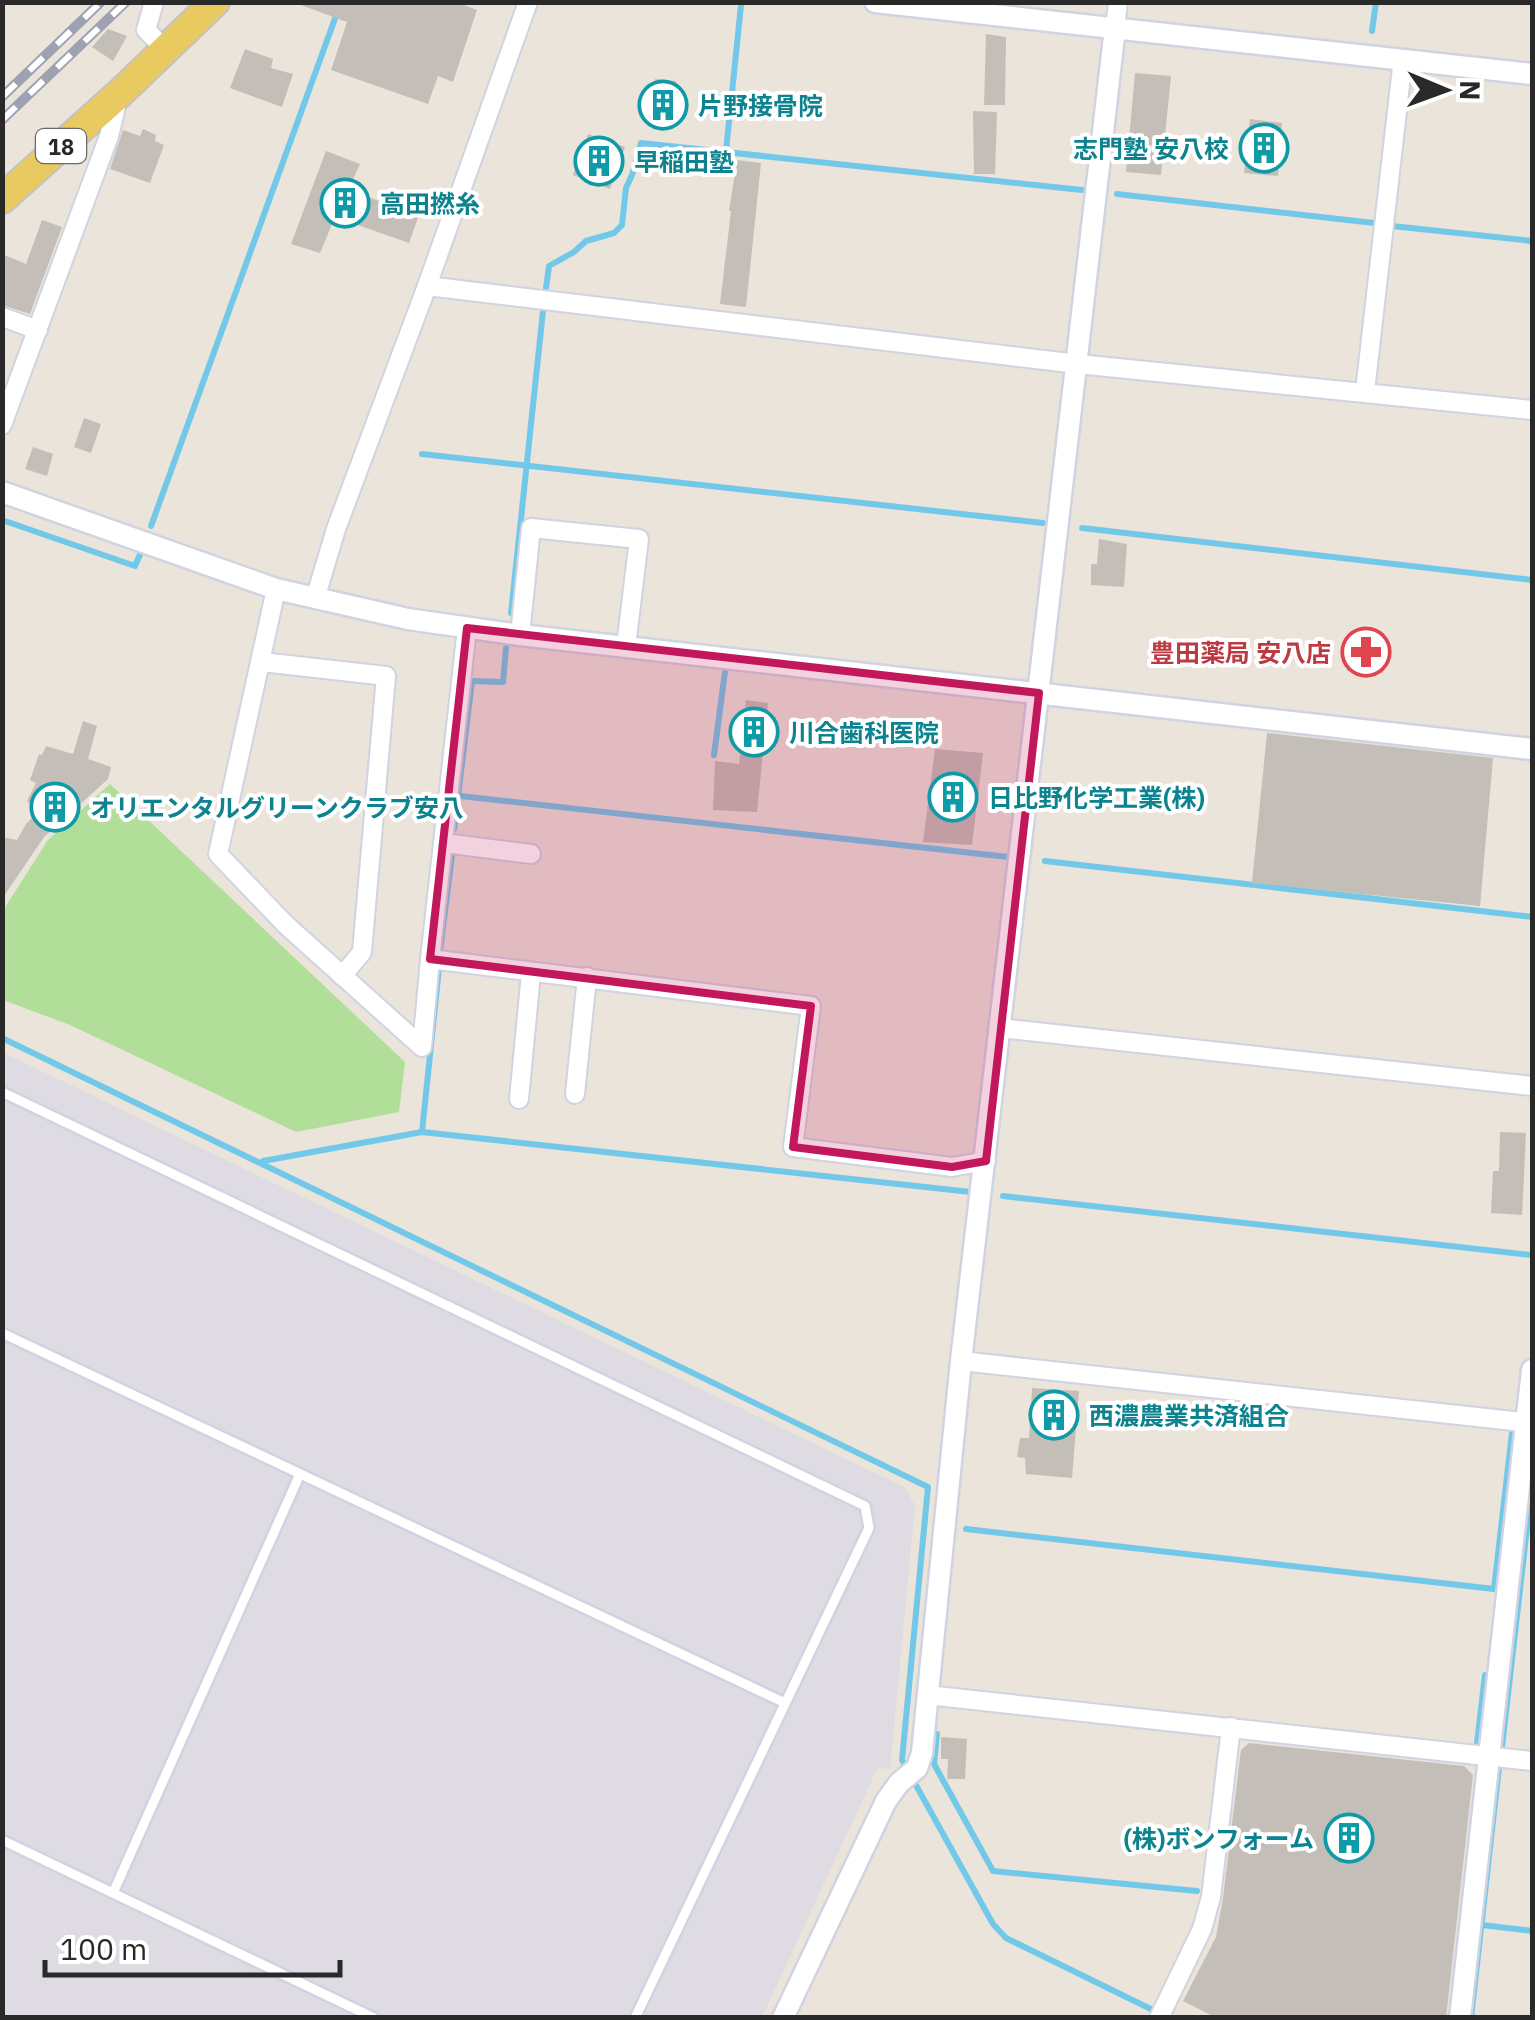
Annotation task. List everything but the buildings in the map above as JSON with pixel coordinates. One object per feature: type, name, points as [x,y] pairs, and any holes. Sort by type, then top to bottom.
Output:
[{"type":"main road","name":"18","points":[[2,199],[215,2]]},
{"type":"street","points":[[154,2],[146,30],[164,48]]},
{"type":"street","points":[[315,599],[336,529],[428,286],[528,2]]},
{"type":"street","points":[[875,2],[1532,74]]},
{"type":"street","points":[[783,2018],[886,1801],[917,1768],[922,1752],[962,1361],[1118,2]]},
{"type":"street","points":[[1365,391],[1403,59]]},
{"type":"street","points":[[2,425],[109,136],[119,94]]},
{"type":"street","points":[[428,286],[1078,364],[1532,410]]},
{"type":"street","points":[[2,317],[38,330]]},
{"type":"street","points":[[2,492],[276,590],[408,620],[1532,749]]},
{"type":"street","points":[[520,634],[531,528],[639,538],[626,646]]},
{"type":"street","points":[[276,590],[218,854],[286,925],[422,1047],[467,628]]},
{"type":"street","points":[[262,662],[386,676],[362,952],[342,976]]},
{"type":"street","points":[[444,844],[531,854]]},
{"type":"street","points":[[430,958],[812,1006],[793,1148],[952,1167],[986,1161]]},
{"type":"street","points":[[519,1099],[531,973]]},
{"type":"street","points":[[575,1094],[587,977]]},
{"type":"street","points":[[1000,1028],[1532,1086]]},
{"type":"street","points":[[962,1361],[1530,1423]]},
{"type":"street","points":[[1460,2018],[1530,1423],[1532,1370]]},
{"type":"street","points":[[927,1695],[1532,1761]]},
{"type":"street","points":[[1163,2010],[1202,1929],[1211,1898],[1231,1727]]},
{"type":"lane","points":[[2,1092],[865,1506],[869,1528],[635,2018]]},
{"type":"lane","points":[[2,1333],[785,1703]]},
{"type":"lane","points":[[113,1893],[300,1474]]},
{"type":"lane","points":[[2,1840],[374,2018]]},
{"type":"highlighted area","points":[[467,628],[1039,693],[986,1161],[952,1167],[793,1147],[811,1006],[430,959]]},
{"type":"shaded area","points":[[2,1052],[904,1487],[915,1505],[890,1770],[878,1767],[762,2017],[3,2017]]},
{"type":"green space","name":"オリエンタルグリーンクラブ安八","points":[[110,784],[405,1062],[399,1112],[296,1132],[70,1025],[3,1000],[2,916],[7,904],[48,840]]},
{"type":"waterway","points":[[1372,31],[1376,2]]},
{"type":"waterway","points":[[726,151],[741,5]]},
{"type":"waterway","points":[[151,526],[337,13]]},
{"type":"waterway","points":[[546,288],[549,266],[586,241],[614,233],[622,225],[626,188],[641,143],[1082,190]]},
{"type":"waterway","points":[[1117,194],[1374,223]]},
{"type":"waterway","points":[[1392,226],[1532,241]]},
{"type":"waterway","points":[[511,613],[543,311]]},
{"type":"waterway","points":[[422,454],[1043,523]]},
{"type":"waterway","points":[[2,520],[135,566],[142,550]]},
{"type":"waterway","points":[[1082,528],[1532,580]]},
{"type":"waterway","points":[[454,829],[472,681],[503,682],[506,648]]},
{"type":"waterway","points":[[714,755],[725,672]]},
{"type":"waterway","points":[[460,796],[1008,857]]},
{"type":"waterway","points":[[440,951],[452,855]]},
{"type":"waterway","points":[[1045,861],[1532,917]]},
{"type":"waterway","points":[[422,1132],[439,968]]},
{"type":"waterway","points":[[2,1038],[928,1487],[902,1760],[993,1924],[1006,1938],[1169,2018]]},
{"type":"waterway","points":[[263,1161],[422,1132],[971,1192]]},
{"type":"waterway","points":[[1003,1196],[1531,1255]]},
{"type":"waterway","points":[[966,1529],[1494,1589],[1512,1433]]},
{"type":"waterway","points":[[1502,1747],[1532,1484]]},
{"type":"waterway","points":[[1477,1743],[1485,1675]]},
{"type":"waterway","points":[[937,1734],[934,1764],[993,1871],[1197,1891]]},
{"type":"waterway","points":[[1471,2018],[1499,1767]]},
{"type":"waterway","points":[[1482,1925],[1532,1931]]},
{"type":"railway","points":[[2,97],[101,2]]},
{"type":"railway","points":[[2,120],[126,2]]},
{"type":"place","name":"片野接骨院","points":[[663,105]]},
{"type":"place","name":"志門塾 安八校","points":[[1264,148]]},
{"type":"place","name":"早稲田塾","points":[[599,161]]},
{"type":"place","name":"高田撚糸","points":[[345,203]]},
{"type":"place","name":"豊田薬局 安八店","points":[[1366,652]]},
{"type":"place","name":"川合歯科医院","points":[[754,732]]},
{"type":"place","name":"日比野化学工業(株)","points":[[953,797]]},
{"type":"place","name":"オリエンタルグリーンクラブ安八","points":[[55,807]]},
{"type":"place","name":"西濃農業共済組合","points":[[1054,1415]]},
{"type":"place","name":"(株)ボンフォーム","points":[[1349,1838]]}]
